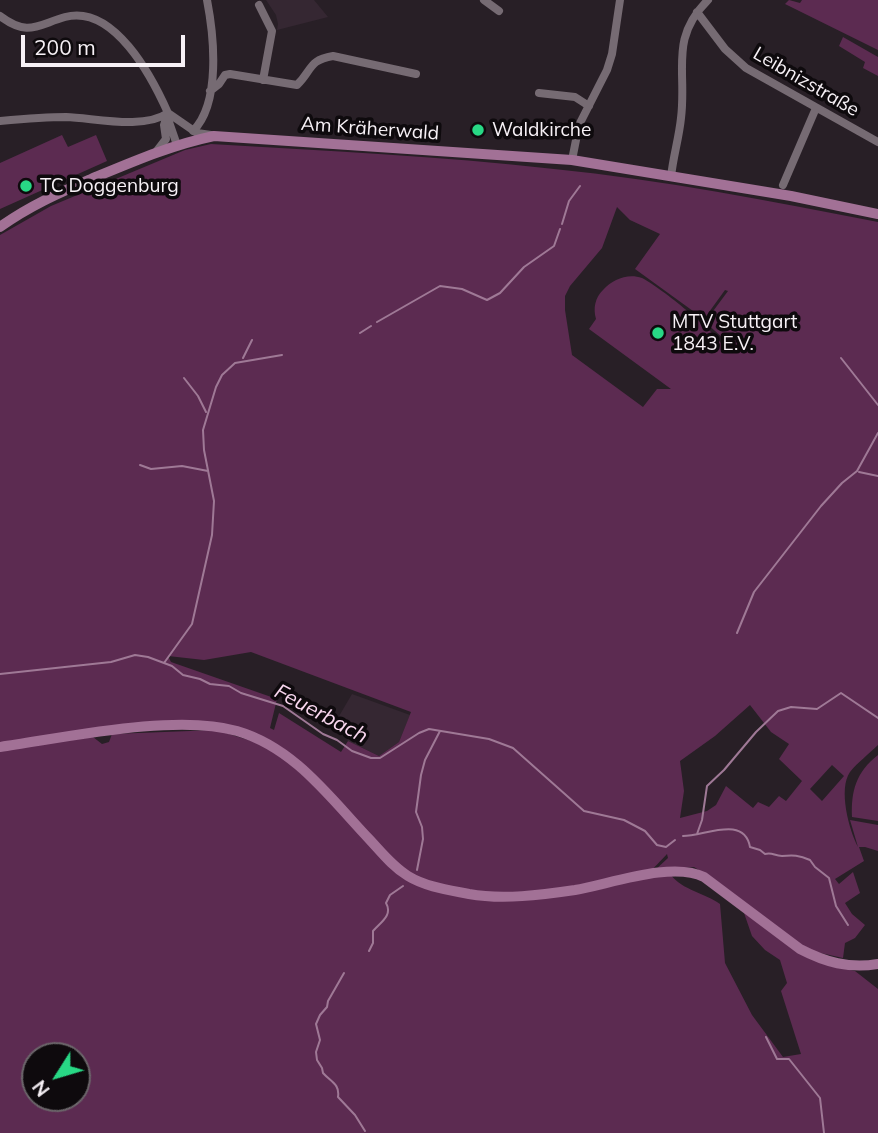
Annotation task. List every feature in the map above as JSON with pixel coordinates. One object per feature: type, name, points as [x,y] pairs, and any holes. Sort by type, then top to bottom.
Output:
[{"type":"main road","name":"Am Kräherwald","points":[[0,227],[49,198],[177,145],[192,136],[572,160],[791,196],[878,214]]},
{"type":"main road","points":[[0,747],[145,728],[190,725],[225,728],[267,743],[289,757],[315,780],[395,866],[422,882],[467,893],[502,896],[560,892],[681,870],[704,877],[800,949],[816,957],[848,965],[878,964]]},
{"type":"street","points":[[168,116],[192,136],[202,122],[210,91],[213,38],[207,0]]},
{"type":"street","points":[[484,0],[499,10]]},
{"type":"street","points":[[572,160],[579,125],[607,71],[620,0]]},
{"type":"street","points":[[671,177],[681,117],[682,43],[687,28],[708,0]]},
{"type":"street","points":[[259,5],[272,30],[263,80]]},
{"type":"street","name":"Leibnizstraße","points":[[697,12],[725,49],[746,68],[878,142]]},
{"type":"street","points":[[0,16],[23,28],[35,28],[80,15],[109,26],[124,40],[157,90],[177,145]]},
{"type":"street","points":[[210,91],[225,75],[297,85],[312,63],[323,57],[333,56],[416,74]]},
{"type":"street","points":[[539,93],[575,97],[589,106]]},
{"type":"street","points":[[783,186],[816,107]]},
{"type":"street","points":[[0,121],[69,117],[144,121],[168,116]]},
{"type":"street","points":[[155,152],[166,139],[164,125],[168,116]]},
{"type":"shaded area","points":[[266,0],[314,0],[328,17],[277,30],[276,15]]},
{"type":"shaded area","points":[[789,0],[800,3],[802,0],[878,0],[878,50],[785,4]]},
{"type":"shaded area","points":[[843,37],[878,57],[878,76],[863,68],[865,62],[839,46]]},
{"type":"shaded area","name":"TC Doggenburg","points":[[62,135],[68,147],[96,135],[107,161],[0,209],[0,163]]},
{"type":"shaded area","points":[[211,144],[511,164],[676,185],[878,222],[878,745],[850,772],[845,799],[848,820],[858,847],[850,820],[878,825],[878,851],[859,847],[864,861],[835,879],[839,884],[853,872],[860,893],[845,903],[852,914],[865,925],[855,938],[845,943],[843,958],[816,952],[798,943],[694,867],[654,871],[668,858],[667,854],[642,875],[527,892],[476,891],[426,880],[402,869],[293,758],[264,737],[215,724],[0,744],[0,235],[51,206],[185,150]],"holes":[[[617,207],[630,220],[660,234],[635,269],[704,319],[725,290],[728,291],[705,322],[724,339],[721,343],[684,308],[642,278],[621,278],[600,293],[595,303],[596,319],[589,329],[671,389],[657,389],[643,407],[572,355],[565,296],[570,286],[602,248]],[[251,652],[411,712],[399,742],[379,756],[348,741],[341,752],[279,713],[274,730],[270,728],[277,699],[171,662],[168,656],[204,660]],[[750,705],[771,732],[789,744],[779,759],[802,781],[786,801],[779,796],[769,807],[758,802],[753,808],[726,786],[716,805],[707,811],[680,818],[684,791],[680,761],[715,736]],[[832,765],[844,776],[822,801],[810,789]]]},
{"type":"shaded area","points":[[352,694],[410,715],[399,742],[379,756],[348,741],[335,723]]},
{"type":"shaded area","points":[[216,730],[261,744],[288,762],[324,795],[399,874],[484,898],[671,875],[681,884],[720,904],[725,963],[752,1015],[783,1057],[801,1054],[781,991],[787,983],[780,960],[765,950],[752,936],[744,913],[830,966],[855,971],[878,989],[878,1133],[0,1133],[0,750],[93,737],[102,744],[109,742],[112,734]]},
{"type":"shaded area","points":[[878,755],[878,821],[852,817],[856,783],[865,768]]},
{"type":"waterway","points":[[562,224],[569,201],[580,186]]},
{"type":"waterway","points":[[377,322],[440,286],[462,289],[487,300],[500,293],[524,267],[554,246],[560,229]]},
{"type":"waterway","points":[[360,333],[371,326]]},
{"type":"waterway","points":[[243,358],[252,340]]},
{"type":"waterway","points":[[164,663],[192,624],[212,535],[214,501],[203,430],[216,387],[222,375],[235,363],[282,355]]},
{"type":"waterway","points":[[841,358],[878,405]]},
{"type":"waterway","points":[[184,378],[206,412]]},
{"type":"waterway","points":[[737,633],[754,592],[821,506],[857,471],[878,433]]},
{"type":"waterway","points":[[140,465],[151,469],[182,466],[208,471]]},
{"type":"waterway","points":[[859,472],[878,476]]},
{"type":"waterway","name":"Feuerbach","points":[[0,674],[111,662],[135,655],[172,666],[183,675],[210,684],[229,686],[241,693],[283,706],[323,734],[352,751],[371,758],[380,758],[429,729],[489,739],[513,748],[584,811],[624,820],[645,831],[657,845],[666,847],[675,840]]},
{"type":"waterway","points":[[697,834],[707,786],[778,711],[791,707],[817,709],[841,693],[878,718]]},
{"type":"waterway","points":[[417,870],[423,839],[416,812],[421,775],[425,760],[440,731]]},
{"type":"waterway","points":[[683,836],[732,829],[746,837],[750,847],[765,854],[796,856],[810,860],[829,878],[836,906],[848,925]]},
{"type":"waterway","points":[[369,951],[373,943],[373,931],[387,915],[386,903],[390,895],[403,886]]},
{"type":"waterway","points":[[344,973],[316,1024],[320,1040],[316,1052],[317,1060],[323,1073],[336,1086],[338,1097],[355,1115],[365,1131]]},
{"type":"waterway","points":[[766,1037],[777,1059],[789,1059],[820,1098],[824,1133]]},
{"type":"place","name":"Waldkirche","points":[[478,130]]},
{"type":"place","name":"TC Doggenburg","points":[[26,186]]},
{"type":"place","name":"MTV Stuttgart 1843 E.V.","points":[[658,333]]}]
